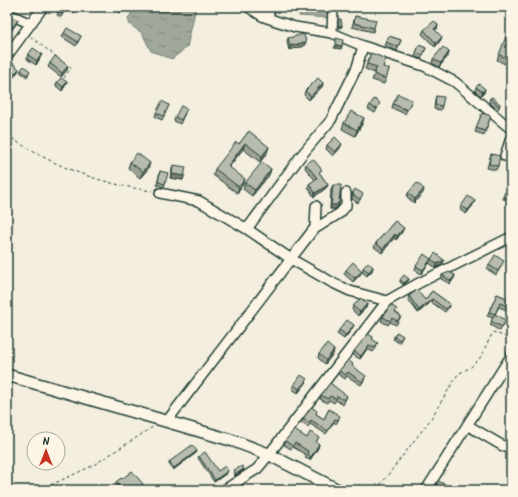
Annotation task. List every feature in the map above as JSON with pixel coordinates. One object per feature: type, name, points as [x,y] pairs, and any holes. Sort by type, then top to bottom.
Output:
[{"type":"main road","points":[[7,375],[234,440],[268,454],[338,490]]},
{"type":"street","points":[[7,56],[43,7]]},
{"type":"street","points":[[248,7],[267,18],[295,26],[332,32],[363,46],[424,66],[455,82],[507,127]]},
{"type":"street","points":[[267,18],[272,7]]},
{"type":"street","points":[[332,32],[333,7]]},
{"type":"street","points":[[12,15],[31,24]]},
{"type":"street","points":[[248,229],[300,157],[331,120],[357,67],[363,46]]},
{"type":"street","points":[[505,156],[511,138]]},
{"type":"street","points":[[160,193],[200,201],[248,229],[291,260],[342,287],[387,301]]},
{"type":"street","points":[[163,420],[316,228],[340,212],[346,206],[346,193]]},
{"type":"street","points":[[316,206],[316,228]]},
{"type":"street","points":[[224,490],[256,469],[387,301],[511,237]]},
{"type":"street","points":[[426,490],[511,356]]},
{"type":"street","points":[[467,425],[503,446],[511,446]]},
{"type":"path","points":[[25,33],[71,68],[63,79]]},
{"type":"path","points":[[507,127],[511,102]]},
{"type":"path","points":[[7,135],[37,155],[69,170],[126,187],[160,193]]},
{"type":"path","points":[[379,490],[378,488],[390,470],[430,420],[458,374],[471,367],[480,358],[493,332],[511,339]]},
{"type":"path","points":[[40,490],[92,466],[116,452],[163,420]]},
{"type":"water","points":[[135,7],[196,7],[187,47],[172,59],[151,51],[142,33],[130,25],[128,19]]},
{"type":"water","points":[[299,7],[330,7],[329,18],[299,16]]},
{"type":"building","points":[[60,7],[66,7],[62,14],[58,12]]},
{"type":"building","points":[[70,7],[77,7],[76,10]]},
{"type":"building","points":[[116,7],[124,7],[120,11]]},
{"type":"building","points":[[8,14],[18,20],[13,27],[7,23]]},
{"type":"building","points":[[355,16],[376,20],[374,28],[354,23]]},
{"type":"building","points":[[339,19],[341,19],[342,25],[339,26]]},
{"type":"building","points":[[434,21],[438,25],[434,29],[442,37],[436,43],[424,30]]},
{"type":"building","points":[[67,28],[81,36],[78,42],[64,33]]},
{"type":"building","points":[[304,34],[306,42],[290,46],[288,38]]},
{"type":"building","points":[[389,36],[401,40],[398,47],[386,42]]},
{"type":"building","points":[[506,36],[511,38],[511,48],[507,58],[499,55]]},
{"type":"building","points":[[336,38],[343,40],[342,46],[336,45]]},
{"type":"building","points":[[419,45],[426,48],[423,55],[416,53]]},
{"type":"building","points":[[443,47],[449,52],[441,63],[433,59]]},
{"type":"building","points":[[33,48],[42,54],[37,61],[28,55]]},
{"type":"building","points":[[371,53],[386,59],[383,67],[389,69],[386,79],[374,74],[377,67],[367,64]]},
{"type":"building","points":[[55,56],[68,66],[62,73],[50,63]]},
{"type":"building","points":[[13,63],[19,69],[12,76],[7,68]]},
{"type":"building","points":[[24,66],[30,71],[27,75],[21,70]]},
{"type":"building","points":[[61,78],[67,82],[63,87],[57,82]]},
{"type":"building","points":[[318,78],[323,83],[311,96],[305,91]]},
{"type":"building","points":[[479,84],[485,89],[483,92],[476,87]]},
{"type":"building","points":[[398,94],[412,100],[407,110],[393,104]]},
{"type":"building","points":[[436,96],[444,97],[442,106],[435,105]]},
{"type":"building","points":[[492,97],[500,104],[499,106],[490,98]]},
{"type":"building","points":[[374,99],[380,103],[376,109],[370,105]]},
{"type":"building","points":[[162,101],[169,105],[164,116],[156,113]]},
{"type":"building","points":[[181,106],[187,109],[181,120],[175,117]]},
{"type":"building","points":[[351,111],[364,118],[357,130],[344,123]]},
{"type":"building","points":[[482,113],[491,116],[485,131],[476,128]]},
{"type":"building","points":[[249,131],[269,147],[262,156],[245,143],[228,166],[245,179],[239,187],[215,169],[236,142],[239,144]]},
{"type":"building","points":[[335,137],[342,144],[335,152],[327,145]]},
{"type":"building","points":[[137,153],[150,163],[143,172],[130,162]]},
{"type":"building","points":[[491,154],[500,156],[498,166],[489,164]]},
{"type":"building","points":[[313,159],[322,170],[319,172],[328,185],[315,193],[309,184],[317,178],[306,164]]},
{"type":"building","points":[[262,162],[271,169],[255,190],[245,183]]},
{"type":"building","points":[[173,165],[186,167],[184,176],[172,174]]},
{"type":"building","points":[[160,171],[168,173],[165,184],[158,182]]},
{"type":"building","points":[[417,183],[424,189],[415,199],[408,193]]},
{"type":"building","points":[[333,185],[341,185],[339,202],[336,205],[331,205]]},
{"type":"building","points":[[355,189],[363,194],[360,199],[353,195]]},
{"type":"building","points":[[505,192],[510,193],[509,198],[503,197]]},
{"type":"building","points":[[468,196],[475,201],[468,210],[461,206]]},
{"type":"building","points":[[395,221],[404,228],[397,236],[395,234],[383,249],[376,243]]},
{"type":"building","points":[[435,253],[444,260],[437,264],[431,259]]},
{"type":"building","points":[[424,254],[431,259],[423,270],[416,266]]},
{"type":"building","points":[[495,255],[504,261],[498,271],[489,265]]},
{"type":"building","points":[[353,262],[362,271],[355,278],[346,270]]},
{"type":"building","points":[[368,262],[373,267],[369,272],[363,268]]},
{"type":"building","points":[[449,272],[455,275],[451,281],[442,275]]},
{"type":"building","points":[[404,275],[409,279],[404,283],[400,280]]},
{"type":"building","points":[[417,290],[425,300],[432,291],[450,304],[446,309],[432,299],[419,310],[409,296]]},
{"type":"building","points":[[497,294],[511,300],[511,308],[500,303],[495,314],[489,312]]},
{"type":"building","points":[[361,298],[367,304],[360,312],[353,306]]},
{"type":"building","points":[[390,305],[397,309],[395,312],[401,316],[397,321],[392,318],[390,321],[383,317]]},
{"type":"building","points":[[495,314],[506,320],[502,327],[491,321]]},
{"type":"building","points":[[347,320],[354,325],[346,335],[339,330]]},
{"type":"building","points":[[397,332],[403,336],[400,340],[394,337]]},
{"type":"building","points":[[368,334],[378,343],[374,348],[369,345],[361,356],[354,351]]},
{"type":"building","points":[[327,344],[334,350],[326,360],[319,354]]},
{"type":"building","points":[[348,360],[353,364],[352,366],[366,376],[362,382],[348,372],[346,375],[339,371]]},
{"type":"building","points":[[301,375],[307,379],[299,389],[294,385]]},
{"type":"building","points":[[330,383],[347,396],[344,400],[337,396],[336,399],[330,396],[328,399],[321,395]]},
{"type":"building","points":[[311,407],[317,411],[316,414],[324,419],[329,409],[340,416],[338,420],[335,419],[328,431],[311,420],[310,423],[303,419]]},
{"type":"building","points":[[294,430],[307,438],[310,432],[319,437],[316,442],[319,444],[311,457],[307,454],[308,451],[295,443],[293,446],[285,441]]},
{"type":"building","points":[[192,445],[197,451],[174,468],[169,462]]},
{"type":"building","points":[[205,452],[218,471],[225,466],[228,471],[215,480],[199,456]]},
{"type":"building","points":[[242,466],[244,469],[236,474],[234,470]]},
{"type":"building","points":[[132,471],[148,490],[123,490],[116,482]]},
{"type":"building","points":[[438,481],[457,490],[436,490]]}]
